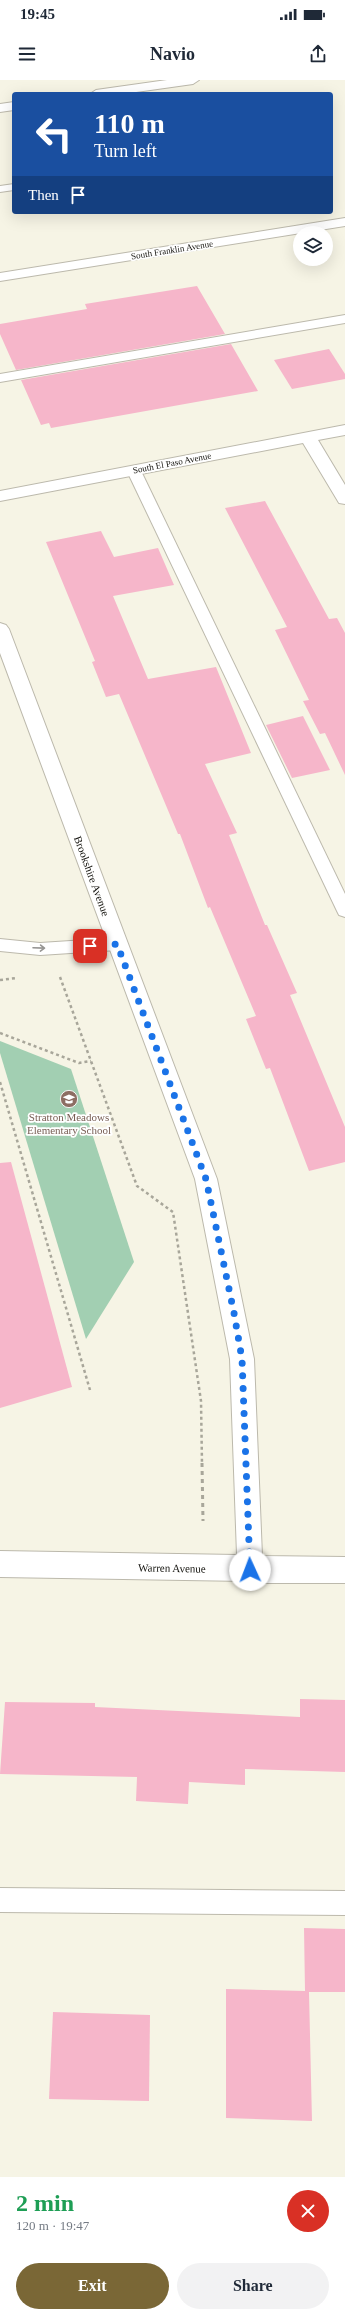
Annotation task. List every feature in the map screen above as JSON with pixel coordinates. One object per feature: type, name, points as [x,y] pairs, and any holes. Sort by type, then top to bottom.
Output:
[{"type":"street","points":[[110,92],[193,80]]},
{"type":"street","points":[[0,108],[12,106]]},
{"type":"street","name":"South Franklin Avenue","points":[[0,277],[345,222]]},
{"type":"street","name":"South El Paso Avenue","points":[[0,496],[345,430]]},
{"type":"street","points":[[308,437],[345,499]]},
{"type":"street","name":"Brookshire Avenue","points":[[0,629],[206,1179],[242,1359],[250,1570]]},
{"type":"street","name":"Warren Avenue","points":[[0,1564],[250,1570],[345,1570]]},
{"type":"lane","points":[[0,189],[12,187]]},
{"type":"lane","points":[[0,378],[345,319]]},
{"type":"lane","points":[[134,471],[345,911]]},
{"type":"lane","points":[[0,945],[40,949],[117,944]]},
{"type":"lane","points":[[0,1900],[345,1904]]},
{"type":"path","points":[[58,974],[137,1186],[173,1212],[201,1401],[203,1521]]},
{"type":"path","points":[[0,980],[22,978]]},
{"type":"path","points":[[0,1033],[79,1063],[91,1061]]},
{"type":"path","points":[[0,1082],[90,1390]]},
{"type":"green space","points":[[0,1041],[71,1069],[134,1262],[86,1339],[0,1053]]},
{"type":"building","points":[[197,286],[225,334],[16,370],[0,334],[0,324],[87,309],[85,304]]},
{"type":"building","points":[[231,344],[258,391],[51,428],[49,423],[41,425],[21,380]]},
{"type":"building","points":[[329,349],[345,374],[345,379],[292,389],[274,360]]},
{"type":"building","points":[[265,501],[329,619],[337,618],[345,633],[345,775],[325,733],[320,734],[303,701],[309,700],[275,630],[287,627],[225,508]]},
{"type":"building","points":[[101,531],[114,557],[158,548],[174,585],[113,596],[148,679],[216,667],[251,753],[205,764],[237,833],[229,835],[265,925],[267,925],[297,993],[290,995],[345,1127],[345,1162],[309,1171],[270,1068],[266,1069],[246,1019],[256,1016],[210,907],[208,908],[180,834],[178,834],[119,694],[106,697],[92,662],[95,661],[46,542]]},
{"type":"building","points":[[303,716],[330,770],[292,778],[266,725]]},
{"type":"building","points":[[11,1162],[72,1387],[0,1408],[0,1163]]},
{"type":"building","points":[[300,1699],[345,1700],[345,1772],[245,1769],[245,1785],[189,1782],[188,1804],[136,1801],[137,1777],[0,1774],[5,1702],[95,1703],[95,1707],[300,1717]]},
{"type":"building","points":[[304,1928],[345,1929],[345,1992],[309,1992],[312,2121],[226,2118],[226,1989],[305,1991]]},
{"type":"building","points":[[53,2012],[150,2015],[149,2101],[49,2099]]},
{"type":"place","name":"Stratton Meadows Elementary School","points":[[69,1099]]},
{"type":"route","points":[[90,946],[117,944],[206,1179],[242,1359],[250,1570]]}]
